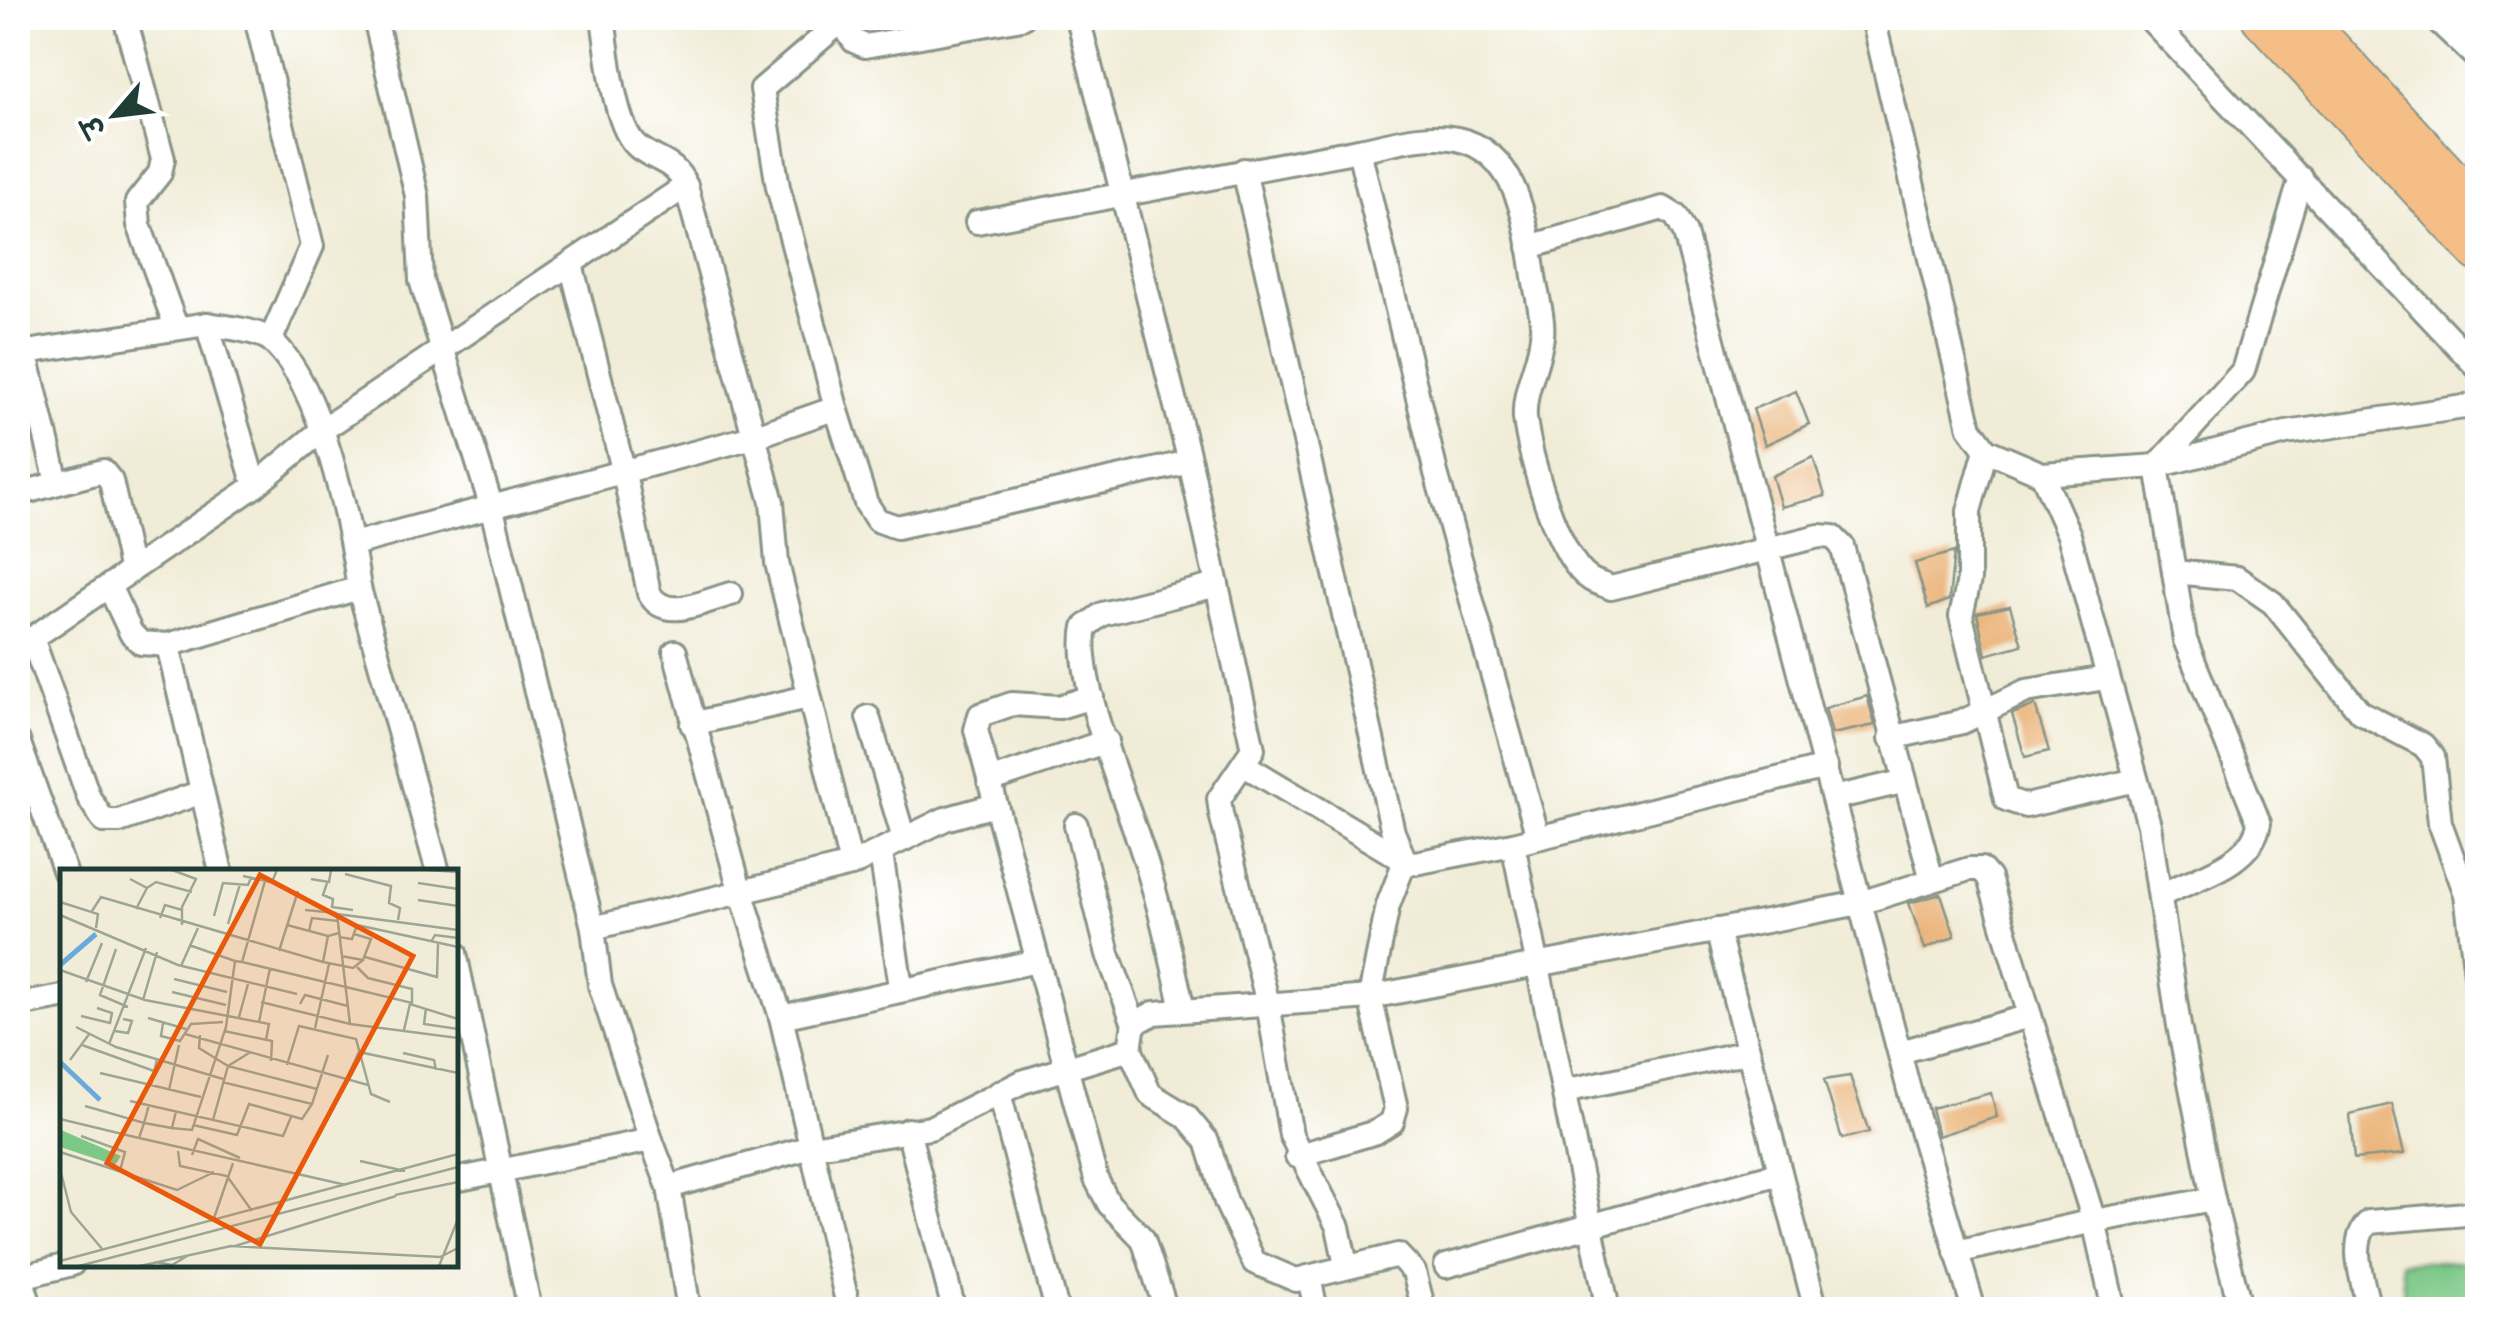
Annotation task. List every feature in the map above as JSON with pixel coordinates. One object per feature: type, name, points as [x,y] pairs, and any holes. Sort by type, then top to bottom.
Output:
[{"type":"highway","points":[[2261,18],[2478,252]]},
{"type":"highway","points":[[2303,18],[2478,207]]},
{"type":"street","points":[[125,18],[163,159],[160,173],[137,202],[139,224],[176,327]]},
{"type":"street","points":[[256,18],[311,229],[312,246],[271,339]]},
{"type":"street","points":[[375,18],[416,196],[421,280],[490,505],[593,928],[600,985],[669,1187],[689,1310]]},
{"type":"street","points":[[602,18],[620,116],[638,147],[672,162],[686,186],[772,502],[777,563],[851,865]]},
{"type":"street","points":[[1022,18],[865,46],[854,41],[842,19],[762,89],[778,187],[836,408],[866,504],[877,520],[897,528],[1190,462]]},
{"type":"street","points":[[1078,18],[1190,462],[1253,749],[1246,766],[1220,799],[1221,814],[1268,1004],[1298,1156],[1338,1226],[1346,1265]]},
{"type":"street","points":[[1873,18],[1970,428],[1986,450],[2042,474],[2156,466],[2286,433],[2478,405]]},
{"type":"street","points":[[2148,18],[2478,368]]},
{"type":"street","points":[[2435,18],[2478,60]]},
{"type":"street","points":[[977,222],[1420,138],[1455,138],[1479,146],[1501,164],[1515,192],[1529,247],[1543,334],[1527,389],[1525,418],[1535,464],[1566,552],[1588,579],[1612,588],[1819,536],[1833,537],[1842,546],[1902,782],[1932,880]]},
{"type":"street","points":[[1359,150],[1436,473],[1538,837]]},
{"type":"street","points":[[1244,170],[1393,832],[1405,861],[1388,905],[1370,997],[1396,1108],[1392,1122],[1376,1132],[1298,1156]]},
{"type":"street","points":[[2156,466],[2243,372],[2301,178]]},
{"type":"street","points":[[202,792],[119,821],[104,821],[89,798],[25,643],[255,486],[322,430],[686,186]]},
{"type":"street","points":[[1529,247],[1634,213],[1663,208],[1676,216],[1685,233],[1860,903],[1974,1310]]},
{"type":"street","points":[[571,264],[624,473],[649,593],[656,606],[667,610],[731,594]]},
{"type":"street","points":[[207,324],[255,486]]},
{"type":"street","points":[[57,482],[30,377],[28,359],[33,351],[207,324],[271,339],[292,366],[322,430],[352,544],[358,588],[437,869]]},
{"type":"street","points":[[352,544],[753,438],[836,408]]},
{"type":"street","points":[[1986,450],[1969,512],[1970,580],[1960,616],[2006,799],[2014,805],[2052,802],[2136,780]]},
{"type":"street","points":[[2156,466],[2185,640],[2258,822],[2256,841],[2239,856],[2162,894]]},
{"type":"street","points":[[18,494],[103,471],[111,481],[130,571]]},
{"type":"street","points":[[2042,474],[2069,535],[2136,780],[2162,894],[2179,1026],[2213,1199],[2241,1310]]},
{"type":"street","points":[[2174,572],[2237,578],[2261,594],[2360,712],[2423,746],[2433,757],[2440,823],[2466,894],[2478,990]]},
{"type":"street","points":[[1183,1010],[1149,872],[1092,697],[1081,647],[1086,627],[1102,614],[1217,586]]},
{"type":"street","points":[[110,588],[131,633],[141,642],[168,645],[358,588]]},
{"type":"street","points":[[168,645],[220,869]]},
{"type":"street","points":[[675,652],[692,724],[781,1017],[848,1310]]},
{"type":"street","points":[[1891,738],[1962,722],[2026,692],[2106,678]]},
{"type":"street","points":[[692,724],[808,697]]},
{"type":"street","points":[[1092,697],[1059,708],[1012,704],[980,715],[976,730],[1096,1179],[1109,1204],[1143,1240],[1166,1310]]},
{"type":"street","points":[[868,716],[904,839]]},
{"type":"street","points":[[18,741],[65,869]]},
{"type":"street","points":[[989,781],[1107,742]]},
{"type":"street","points":[[1246,766],[1415,864],[1514,844],[1826,767]]},
{"type":"street","points":[[1834,798],[1902,782]]},
{"type":"street","points":[[593,928],[851,865],[945,819],[995,805]]},
{"type":"street","points":[[1076,825],[1108,954],[1134,1024],[1130,1049],[1150,1094],[1186,1116],[1208,1141],[1246,1252],[1279,1276],[1309,1277],[1346,1265],[1398,1256],[1407,1260],[1424,1310]]},
{"type":"street","points":[[1514,844],[1594,1224],[1608,1310]]},
{"type":"street","points":[[881,853],[900,987]]},
{"type":"street","points":[[1134,1024],[1154,1013],[1370,997],[1860,903],[1969,869],[1982,870],[1988,878],[2094,1221],[2114,1310]]},
{"type":"street","points":[[1716,930],[1816,1310]]},
{"type":"street","points":[[781,1017],[900,987],[1037,961]]},
{"type":"street","points":[[458,967],[504,1170],[530,1310]]},
{"type":"street","points":[[18,1005],[60,996]]},
{"type":"street","points":[[1900,1052],[2030,1016]]},
{"type":"street","points":[[669,1187],[812,1147],[930,1128],[1068,1064],[1112,1058],[1130,1049]]},
{"type":"street","points":[[1564,1092],[1748,1052]]},
{"type":"street","points":[[999,1094],[1057,1310]]},
{"type":"street","points":[[908,1130],[954,1310]]},
{"type":"street","points":[[458,1179],[650,1140]]},
{"type":"street","points":[[1446,1266],[1780,1173]]},
{"type":"street","points":[[1956,1252],[2213,1199]]},
{"type":"street","points":[[2369,1310],[2357,1244],[2362,1229],[2370,1222],[2478,1212]]},
{"type":"street","points":[[31,1310],[19,1272],[60,1266]]},
{"type":"street","points":[[1309,1277],[1316,1310]]},
{"type":"green space","points":[[2401,1262],[2477,1262],[2477,1309],[2405,1309]]},
{"type":"building","points":[[1796,391],[1809,424],[1765,445],[1753,409]]},
{"type":"building","points":[[1813,457],[1825,496],[1781,507],[1772,476]]},
{"type":"building","points":[[1954,552],[1949,600],[1928,608],[1915,563]]},
{"type":"building","points":[[2010,606],[2022,645],[1986,655],[1977,613]]},
{"type":"building","points":[[1867,696],[1875,725],[1832,734],[1825,708]]},
{"type":"building","points":[[2035,705],[2049,751],[2025,757],[2012,714]]},
{"type":"building","points":[[1941,894],[1955,936],[1925,949],[1909,903]]},
{"type":"building","points":[[1850,1076],[1869,1132],[1842,1139],[1824,1080]]},
{"type":"building","points":[[1991,1093],[1997,1117],[1938,1136],[1931,1108]]},
{"type":"building","points":[[2392,1104],[2404,1154],[2354,1159],[2350,1114]]}]
